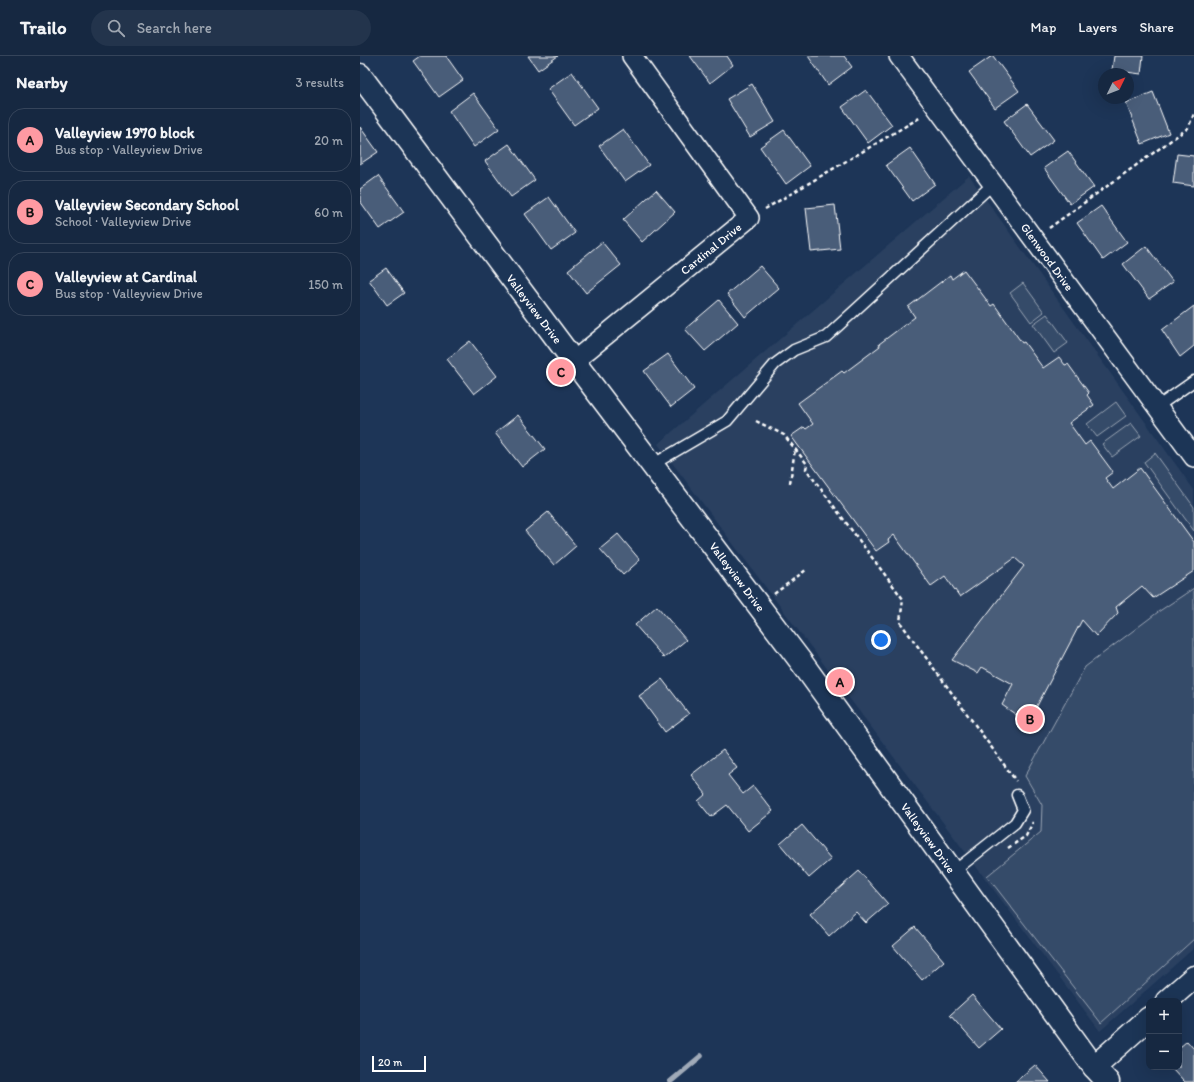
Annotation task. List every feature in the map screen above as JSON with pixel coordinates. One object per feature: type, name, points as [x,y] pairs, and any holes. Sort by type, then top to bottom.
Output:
[{"type":"street","name":"Cardinal Drive","points":[[574,361],[749,218],[632,56]]},
{"type":"street","name":"Glenwood Drive","points":[[899,56],[1194,457]]},
{"type":"street","name":"Valleyview Drive","points":[[360,75],[802,663],[1101,1075]]},
{"type":"street","points":[[1170,998],[1194,977]]},
{"type":"street","points":[[1101,1075],[1146,1022]]},
{"type":"lane","points":[[652,465],[727,421],[775,364],[794,350],[826,337],[993,184]]},
{"type":"lane","points":[[1157,407],[1193,385]]},
{"type":"lane","points":[[953,872],[1016,824],[1023,810],[1019,791]]},
{"type":"path","points":[[749,218],[937,108]]},
{"type":"path","points":[[1034,239],[1188,128],[1194,114]]},
{"type":"path","points":[[756,422],[784,435],[807,464],[806,469],[903,599],[900,622],[1019,791]]},
{"type":"path","points":[[790,483],[795,448]]},
{"type":"path","points":[[771,596],[806,570]]},
{"type":"path","points":[[1006,850],[1026,836],[1034,820]]},
{"type":"shaded area","points":[[969,176],[1194,490],[1194,948],[1100,1031],[658,444]]},
{"type":"shaded area","points":[[1023,283],[1044,312],[1031,322],[1010,293]]},
{"type":"shaded area","points":[[1047,314],[1068,343],[1054,353],[1033,324]]},
{"type":"shaded area","points":[[1116,402],[1126,416],[1097,437],[1087,424]]},
{"type":"shaded area","points":[[1131,423],[1141,436],[1112,457],[1102,444]]},
{"type":"shaded area","points":[[1155,453],[1194,507],[1194,531],[1144,462]]},
{"type":"shaded area","points":[[1194,588],[1194,939],[1101,1023],[987,876],[1041,832],[1042,805],[1025,776],[1085,667],[1158,612]]},
{"type":"building","points":[[420,56],[446,56],[463,80],[439,97],[413,61]]},
{"type":"building","points":[[528,56],[558,56],[538,70]]},
{"type":"building","points":[[690,56],[727,56],[733,65],[710,83]]},
{"type":"building","points":[[808,56],[844,56],[852,67],[828,85]]},
{"type":"building","points":[[992,56],[1019,91],[995,108],[969,72]]},
{"type":"building","points":[[1114,56],[1143,56],[1141,74],[1134,73],[1134,68],[1112,68]]},
{"type":"building","points":[[572,72],[598,108],[574,125],[548,89]]},
{"type":"building","points":[[752,84],[775,122],[750,137],[727,99]]},
{"type":"building","points":[[866,90],[892,125],[868,143],[842,107]]},
{"type":"building","points":[[1153,92],[1169,133],[1142,144],[1126,104],[1134,104],[1134,100]]},
{"type":"building","points":[[473,93],[499,129],[474,147],[449,111]]},
{"type":"building","points":[[1027,104],[1054,140],[1030,157],[1004,121]]},
{"type":"building","points":[[360,127],[378,152],[360,164]]},
{"type":"building","points":[[623,129],[649,165],[625,182],[599,146]]},
{"type":"building","points":[[784,130],[810,166],[786,184],[760,147]]},
{"type":"building","points":[[509,144],[535,180],[511,197],[485,161]]},
{"type":"building","points":[[910,148],[935,184],[912,201],[886,165]]},
{"type":"building","points":[[1068,151],[1094,187],[1070,204],[1044,168]]},
{"type":"building","points":[[1177,154],[1194,156],[1194,186],[1173,183]]},
{"type":"building","points":[[378,176],[404,212],[380,229],[360,201],[360,189]]},
{"type":"building","points":[[656,190],[675,212],[642,242],[623,220]]},
{"type":"building","points":[[549,197],[575,233],[551,250],[525,214]]},
{"type":"building","points":[[835,205],[840,249],[811,252],[806,208]]},
{"type":"building","points":[[1101,206],[1127,242],[1103,260],[1077,223]]},
{"type":"building","points":[[602,242],[621,265],[586,293],[568,270]]},
{"type":"building","points":[[1146,246],[1173,282],[1149,299],[1123,264]]},
{"type":"building","points":[[760,266],[779,288],[745,317],[727,294]]},
{"type":"building","points":[[386,268],[404,293],[387,305],[369,280]]},
{"type":"building","points":[[964,270],[991,306],[994,304],[1022,343],[1024,342],[1043,368],[1059,357],[1065,365],[1068,364],[1089,393],[1087,395],[1094,405],[1069,423],[1085,445],[1090,441],[1113,472],[1105,478],[1113,489],[1140,468],[1194,542],[1194,571],[1153,598],[1142,586],[1116,607],[1118,613],[1096,636],[1082,620],[1028,723],[1002,705],[1013,684],[982,667],[978,673],[952,660],[1024,566],[1015,558],[960,597],[945,576],[931,586],[894,535],[888,540],[889,542],[876,551],[791,436],[804,427],[806,429],[813,424],[798,403],[842,371],[844,373],[880,346],[879,344],[915,317],[908,307],[950,275],[952,279]]},
{"type":"building","points":[[719,300],[738,323],[705,351],[685,329]]},
{"type":"building","points":[[1194,306],[1194,346],[1180,357],[1162,330]]},
{"type":"building","points":[[470,341],[497,376],[474,394],[447,359]]},
{"type":"building","points":[[668,354],[694,389],[671,407],[644,371]]},
{"type":"building","points":[[518,415],[545,449],[522,467],[495,433]]},
{"type":"building","points":[[548,512],[576,546],[554,565],[525,531]]},
{"type":"building","points":[[618,534],[640,560],[623,575],[600,549]]},
{"type":"building","points":[[657,606],[686,640],[664,658],[635,625]]},
{"type":"building","points":[[662,679],[689,714],[665,732],[639,696]]},
{"type":"building","points":[[723,750],[737,768],[728,775],[743,794],[753,786],[773,811],[748,831],[727,805],[711,817],[698,801],[706,794],[691,775]]},
{"type":"building","points":[[802,825],[831,859],[809,878],[780,844]]},
{"type":"building","points":[[859,871],[888,904],[866,923],[856,912],[829,936],[810,914]]},
{"type":"building","points":[[915,927],[944,961],[922,980],[893,946]]},
{"type":"building","points":[[972,995],[1001,1029],[979,1048],[950,1015]]},
{"type":"building","points":[[1187,1041],[1194,1049],[1194,1082],[1185,1082],[1174,1070],[1182,1070],[1182,1045]]},
{"type":"building","points":[[1035,1065],[1050,1082],[1015,1082]]},
{"type":"waterway","points":[[670,1082],[701,1056]]},
{"type":"place","name":"Valleyview at Cardinal","points":[[561,372]]},
{"type":"place","name":"Valleyview 1970 block","points":[[840,682]]},
{"type":"place","name":"Valleyview Secondary School","points":[[1030,719]]}]
